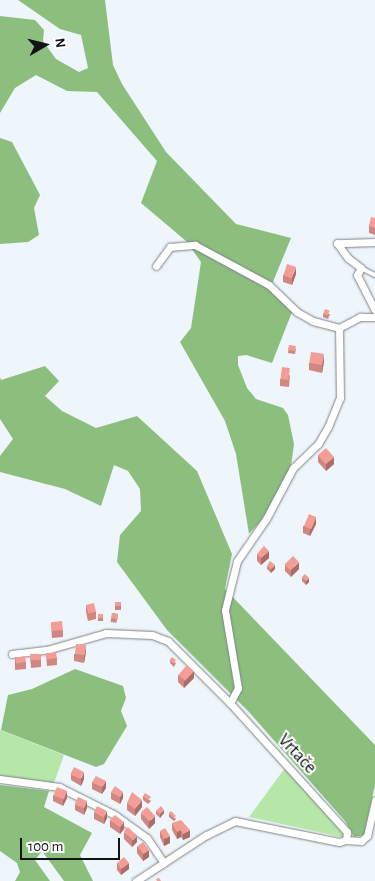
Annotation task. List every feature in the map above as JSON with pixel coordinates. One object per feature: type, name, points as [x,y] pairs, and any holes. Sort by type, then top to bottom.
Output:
[{"type":"street","points":[[375,242],[336,243],[361,268],[357,275],[375,310]]},
{"type":"street","points":[[156,266],[170,247],[195,245],[269,285],[297,312],[313,321],[339,328],[354,319],[375,317]]},
{"type":"street","points":[[230,703],[238,688],[225,610],[237,560],[266,519],[293,468],[318,444],[328,427],[340,398],[339,328]]},
{"type":"street","name":"Vrtače","points":[[12,654],[50,649],[106,633],[152,634],[168,641],[230,703],[346,830],[346,840]]},
{"type":"street","points":[[0,779],[59,787],[115,815],[147,838],[164,863]]},
{"type":"street","points":[[136,881],[206,835],[235,821],[331,841],[361,841],[367,836],[375,800]]},
{"type":"lane","points":[[361,268],[375,274]]},
{"type":"green space","points":[[18,0],[105,0],[113,65],[122,84],[166,152],[236,224],[291,238],[270,289],[292,312],[272,363],[246,355],[238,356],[238,365],[247,388],[256,399],[283,408],[288,415],[294,444],[291,466],[265,516],[249,534],[236,454],[225,421],[180,342],[191,328],[201,262],[186,241],[141,203],[157,161],[97,92],[67,91],[36,75],[15,88],[0,113],[0,16],[35,20],[44,30],[43,41],[56,59],[79,72],[88,68],[81,35],[60,29]]},
{"type":"green space","points":[[0,138],[12,142],[40,195],[34,208],[39,235],[28,242],[0,244]]},
{"type":"green space","points":[[45,366],[59,381],[45,396],[62,411],[96,428],[137,416],[197,471],[232,554],[225,589],[375,745],[375,785],[364,835],[354,837],[345,821],[248,711],[167,630],[117,562],[120,535],[141,511],[140,489],[128,471],[114,465],[101,506],[65,489],[0,472],[0,456],[13,439],[0,419],[0,377],[1,380]]},
{"type":"green space","points":[[75,669],[123,686],[126,698],[121,711],[127,726],[104,764],[96,767],[1,730],[8,695],[32,689]]},
{"type":"green space","points":[[0,730],[64,755],[54,783],[0,776]]},
{"type":"green space","points":[[285,768],[344,834],[342,837],[249,817]]},
{"type":"green space","points":[[0,785],[49,791],[44,807],[92,833],[80,855],[93,881],[64,881],[42,851],[35,860],[50,881],[15,881],[20,872],[17,863],[0,851]]},
{"type":"building","points":[[371,217],[375,218],[375,228],[369,226]]},
{"type":"building","points":[[287,264],[296,267],[292,278],[283,275]]},
{"type":"building","points":[[325,309],[330,311],[328,316],[323,314]]},
{"type":"building","points":[[289,345],[296,346],[295,351],[288,350]]},
{"type":"building","points":[[311,352],[324,354],[322,365],[309,363]]},
{"type":"building","points":[[282,367],[290,368],[288,380],[281,379]]},
{"type":"building","points":[[326,448],[334,457],[326,464],[318,455]]},
{"type":"building","points":[[309,514],[316,517],[311,529],[304,526]]},
{"type":"building","points":[[264,546],[269,551],[261,558],[257,554]]},
{"type":"building","points":[[293,556],[299,562],[290,570],[285,564]]},
{"type":"building","points":[[270,561],[275,565],[271,569],[267,566]]},
{"type":"building","points":[[305,574],[309,578],[306,581],[302,577]]},
{"type":"building","points":[[115,602],[121,602],[121,606],[115,606]]},
{"type":"building","points":[[94,603],[96,612],[88,614],[86,605]]},
{"type":"building","points":[[112,613],[118,614],[118,619],[112,618]]},
{"type":"building","points":[[98,614],[103,614],[103,618],[98,618]]},
{"type":"building","points":[[62,621],[63,630],[52,631],[51,622]]},
{"type":"building","points":[[76,644],[86,645],[85,655],[75,654]]},
{"type":"building","points":[[56,652],[57,658],[47,659],[46,654]]},
{"type":"building","points":[[30,654],[41,654],[41,660],[30,660]]},
{"type":"building","points":[[25,656],[26,662],[16,663],[15,658]]},
{"type":"building","points":[[172,657],[176,660],[174,663],[170,660]]},
{"type":"building","points":[[187,665],[194,671],[185,681],[178,675]]},
{"type":"building","points":[[74,767],[84,772],[80,779],[70,774]]},
{"type":"building","points":[[96,776],[106,781],[102,787],[92,782]]},
{"type":"building","points":[[115,786],[123,792],[120,797],[111,792]]},
{"type":"building","points":[[57,787],[67,791],[64,799],[54,795]]},
{"type":"building","points":[[132,792],[142,800],[135,809],[127,803]]},
{"type":"building","points":[[145,793],[151,797],[148,800],[143,796]]},
{"type":"building","points":[[78,797],[87,801],[84,808],[75,804]]},
{"type":"building","points":[[97,806],[107,811],[104,817],[94,812]]},
{"type":"building","points":[[161,806],[164,810],[160,814],[156,811]]},
{"type":"building","points":[[147,807],[155,816],[149,821],[141,812]]},
{"type":"building","points":[[171,811],[176,816],[174,818],[169,813]]},
{"type":"building","points":[[115,815],[124,822],[120,827],[110,820]]},
{"type":"building","points":[[181,820],[190,830],[183,834],[181,830],[177,832],[172,823]]},
{"type":"building","points":[[128,827],[137,836],[133,840],[124,831]]},
{"type":"building","points":[[165,828],[170,836],[164,839],[160,831]]},
{"type":"building","points":[[143,842],[149,850],[143,854],[137,846]]},
{"type":"building","points":[[124,857],[129,863],[121,869],[117,863]]}]
